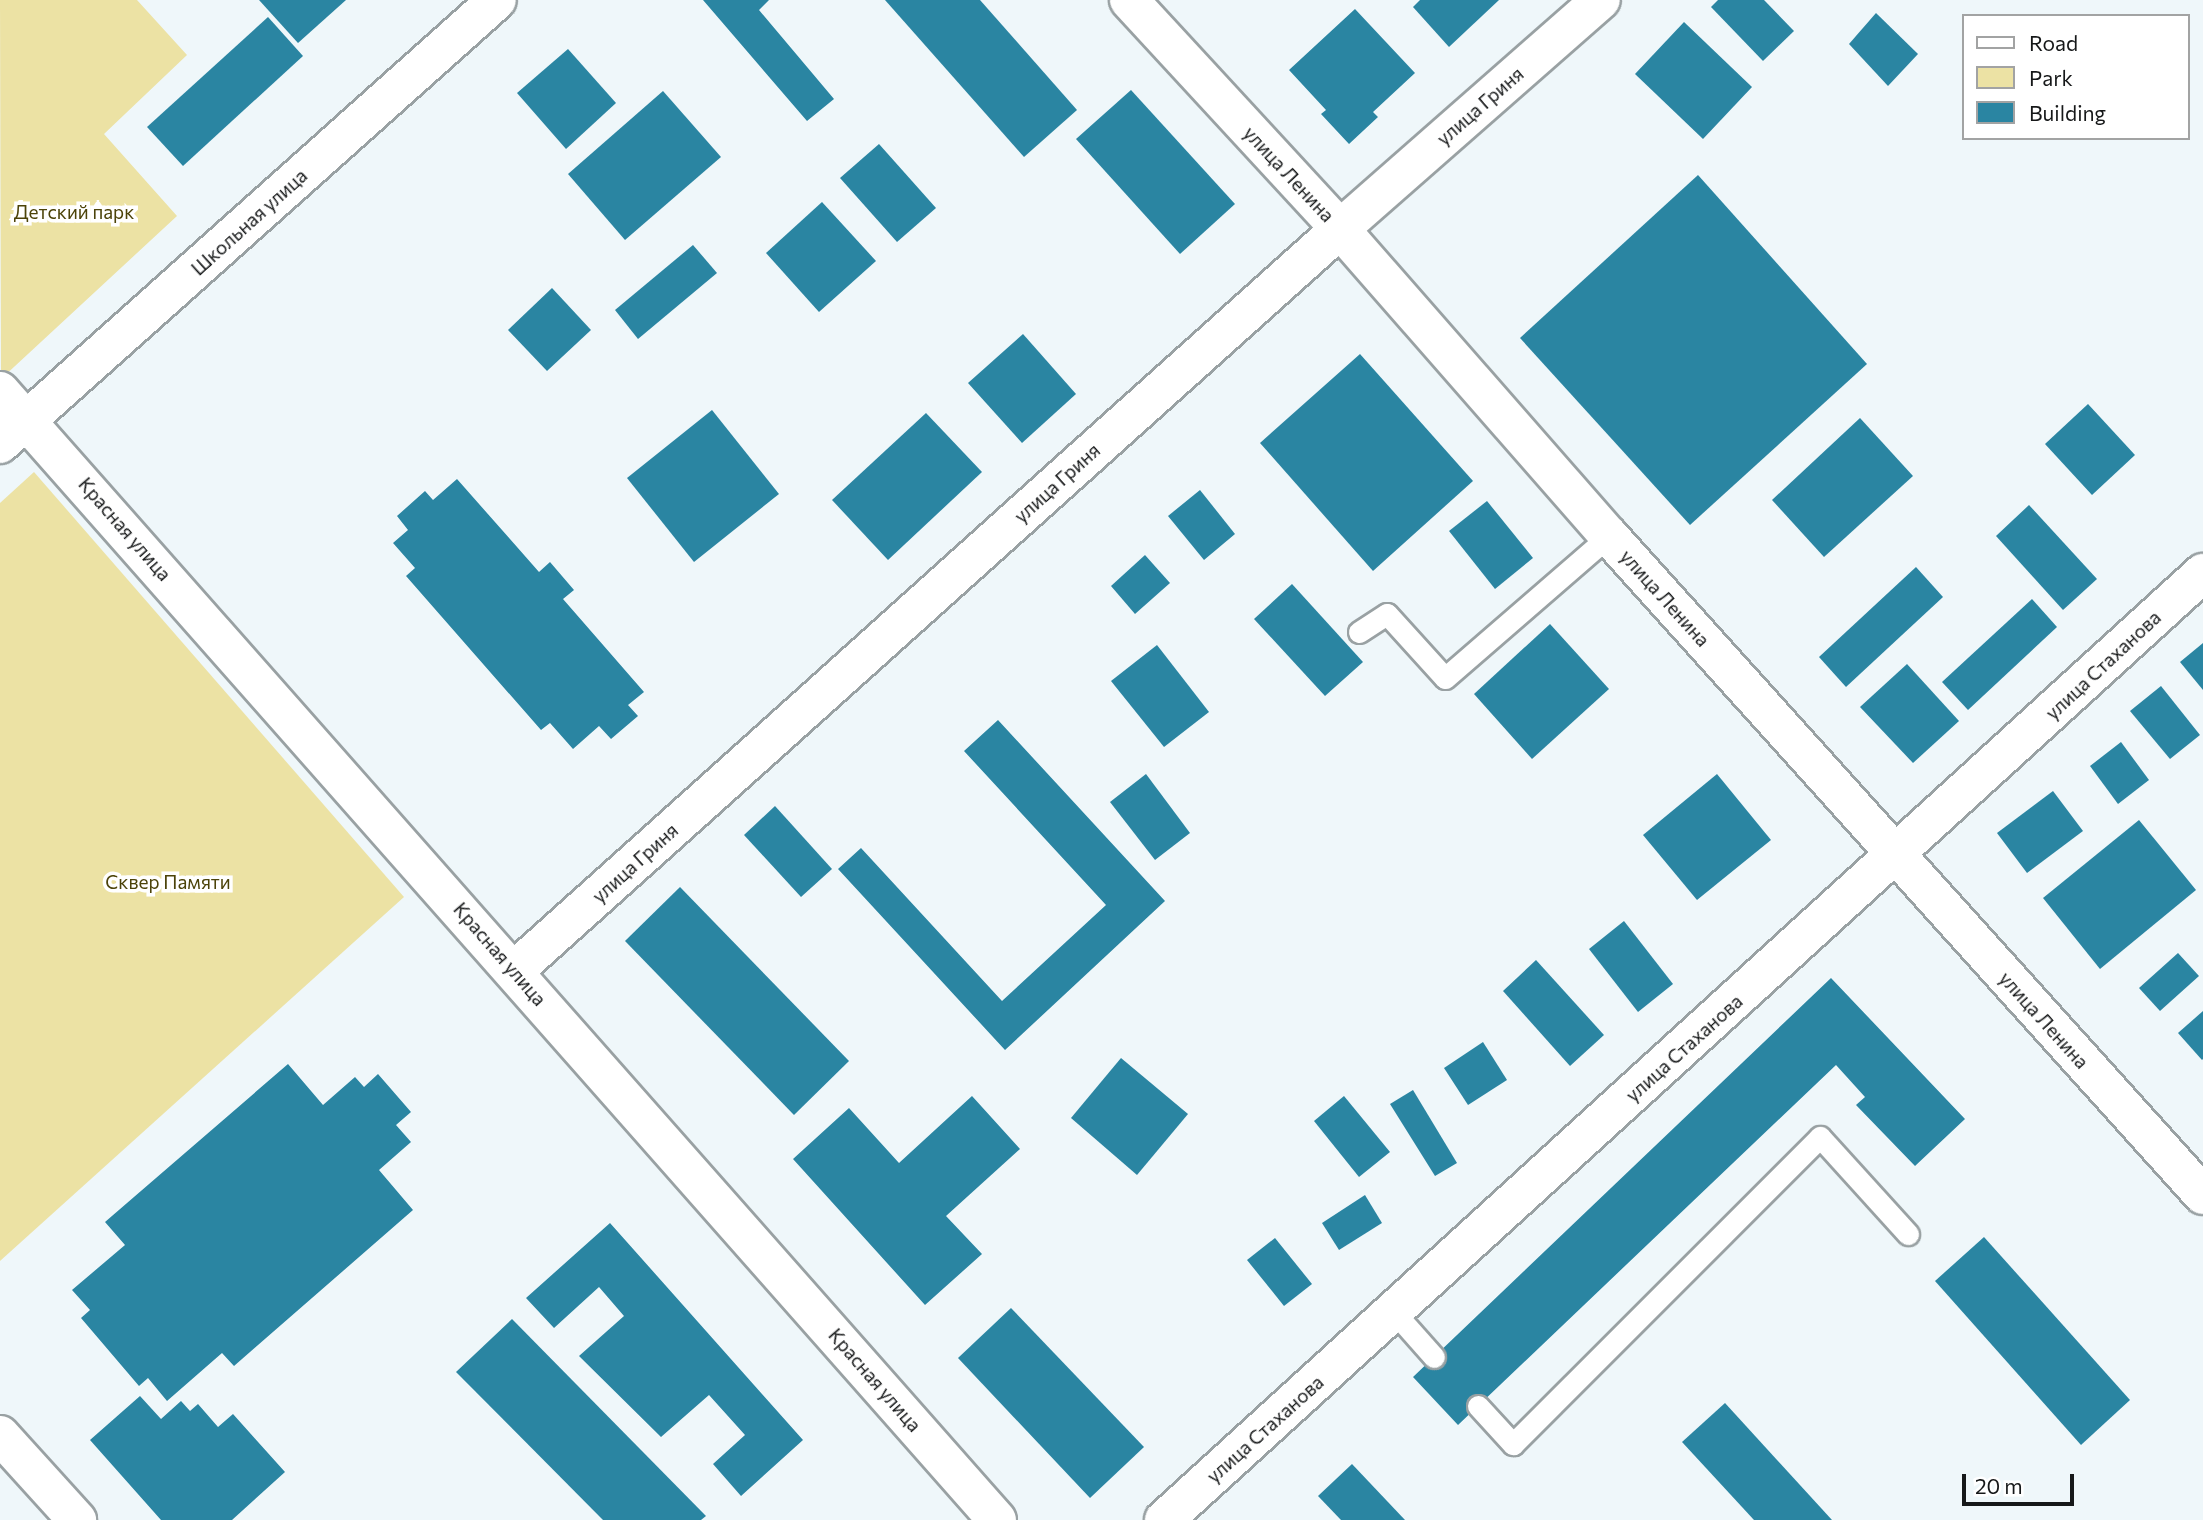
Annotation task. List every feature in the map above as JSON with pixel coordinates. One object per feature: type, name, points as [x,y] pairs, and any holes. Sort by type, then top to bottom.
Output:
[{"type":"street","name":"Школьная улица","points":[[14,432],[497,0]]},
{"type":"street","name":"улица Ленина","points":[[1129,0],[1340,229],[1609,536],[2203,1195]]},
{"type":"street","name":"улица Гриня","points":[[515,970],[1340,229],[1601,0]]},
{"type":"street","name":"Красная улица","points":[[0,391],[14,432],[515,970],[998,1520]]},
{"type":"street","name":"улица Стаханова","points":[[1164,1520],[2203,573]]},
{"type":"street","points":[[4,1447],[77,1520]]},
{"type":"lane","points":[[1359,632],[1387,614],[1445,678],[1609,536]]},
{"type":"lane","points":[[1478,1406],[1513,1444],[1820,1137],[1908,1234]]},
{"type":"lane","points":[[1394,1312],[1434,1357]]},
{"type":"green space","name":"Детский парк","points":[[0,0],[137,0],[187,55],[104,134],[177,216],[1,379]]},
{"type":"green space","name":"Сквер Памяти","points":[[34,472],[404,897],[0,1261],[0,503]]},
{"type":"building","points":[[259,0],[346,0],[298,43]]},
{"type":"building","points":[[703,0],[769,0],[759,10],[834,99],[807,121]]},
{"type":"building","points":[[885,0],[980,0],[1077,110],[1024,157]]},
{"type":"building","points":[[1420,0],[1499,0],[1449,47],[1413,7]]},
{"type":"building","points":[[1718,0],[1764,0],[1794,31],[1763,61],[1711,7]]},
{"type":"building","points":[[1355,9],[1415,73],[1373,112],[1378,117],[1349,144],[1321,114],[1326,110],[1289,70]]},
{"type":"building","points":[[1876,13],[1918,54],[1888,86],[1849,44]]},
{"type":"building","points":[[268,17],[303,56],[183,166],[147,127]]},
{"type":"building","points":[[1684,22],[1752,87],[1703,139],[1635,74]]},
{"type":"building","points":[[568,49],[616,103],[566,149],[517,93]]},
{"type":"building","points":[[1131,90],[1235,204],[1180,254],[1076,139]]},
{"type":"building","points":[[663,91],[721,157],[625,240],[568,174]]},
{"type":"building","points":[[879,144],[936,208],[897,242],[840,178]]},
{"type":"building","points":[[1698,175],[1867,364],[1690,525],[1520,338]]},
{"type":"building","points":[[822,202],[876,261],[819,312],[766,253]]},
{"type":"building","points":[[693,245],[717,273],[638,339],[615,310]]},
{"type":"building","points":[[552,288],[591,330],[547,371],[508,330]]},
{"type":"building","points":[[1023,334],[1076,394],[1022,443],[968,383]]},
{"type":"building","points":[[1360,354],[1473,481],[1373,571],[1260,443]]},
{"type":"building","points":[[2088,404],[2135,455],[2092,495],[2045,444]]},
{"type":"building","points":[[712,410],[779,494],[694,562],[627,478]]},
{"type":"building","points":[[926,413],[982,472],[888,560],[832,500]]},
{"type":"building","points":[[1860,418],[1913,476],[1824,557],[1772,500]]},
{"type":"building","points":[[457,479],[539,572],[550,562],[574,590],[563,599],[644,692],[628,705],[638,716],[611,739],[599,726],[573,749],[550,723],[541,730],[406,576],[415,568],[393,543],[408,530],[397,516],[425,491],[433,500]]},
{"type":"building","points":[[1200,490],[1235,534],[1204,560],[1168,516]]},
{"type":"building","points":[[1487,501],[1533,558],[1495,589],[1449,531]]},
{"type":"building","points":[[2029,505],[2097,579],[2063,610],[1996,536]]},
{"type":"building","points":[[1145,555],[1170,583],[1135,614],[1111,586]]},
{"type":"building","points":[[1916,567],[1943,597],[1846,687],[1819,657]]},
{"type":"building","points":[[1292,584],[1363,662],[1325,696],[1254,619]]},
{"type":"building","points":[[2032,599],[2057,627],[1968,710],[1942,682]]},
{"type":"building","points":[[1550,624],[1609,689],[1532,759],[1474,694]]},
{"type":"building","points":[[2203,643],[2203,690],[2180,662]]},
{"type":"building","points":[[1157,645],[1209,712],[1164,747],[1111,681]]},
{"type":"building","points":[[1907,664],[1959,721],[1913,763],[1860,707]]},
{"type":"building","points":[[2161,686],[2200,735],[2170,759],[2130,711]]},
{"type":"building","points":[[998,720],[1165,901],[1005,1050],[838,869],[861,848],[1002,1001],[1106,905],[964,751]]},
{"type":"building","points":[[2121,742],[2149,780],[2118,804],[2090,766]]},
{"type":"building","points":[[1146,774],[1190,833],[1155,860],[1110,802]]},
{"type":"building","points":[[1717,774],[1771,840],[1697,900],[1643,835]]},
{"type":"building","points":[[2053,791],[2083,831],[2027,873],[1997,833]]},
{"type":"building","points":[[775,806],[832,869],[801,897],[744,835]]},
{"type":"building","points":[[2139,820],[2196,890],[2100,969],[2043,898]]},
{"type":"building","points":[[680,887],[849,1061],[794,1115],[625,941]]},
{"type":"building","points":[[1624,921],[1673,984],[1638,1012],[1589,949]]},
{"type":"building","points":[[2178,953],[2199,976],[2160,1011],[2139,988]]},
{"type":"building","points":[[1536,960],[1604,1035],[1570,1066],[1503,991]]},
{"type":"building","points":[[1831,978],[1965,1119],[1915,1166],[1856,1105],[1865,1097],[1836,1065],[1458,1425],[1413,1377]]},
{"type":"building","points":[[2203,1011],[2203,1059],[2202,1060],[2178,1033]]},
{"type":"building","points":[[1483,1042],[1507,1080],[1468,1105],[1444,1068]]},
{"type":"building","points":[[1121,1058],[1188,1114],[1137,1175],[1071,1118]]},
{"type":"building","points":[[288,1064],[323,1105],[355,1077],[364,1087],[378,1074],[411,1112],[396,1125],[411,1142],[379,1170],[413,1210],[234,1366],[222,1353],[167,1401],[148,1378],[139,1386],[81,1318],[90,1310],[72,1290],[125,1245],[105,1222]]},
{"type":"building","points":[[1413,1090],[1457,1163],[1435,1176],[1390,1104]]},
{"type":"building","points":[[972,1096],[1020,1149],[946,1216],[982,1254],[925,1305],[793,1159],[849,1108],[899,1163]]},
{"type":"building","points":[[1344,1096],[1390,1152],[1359,1177],[1314,1121]]},
{"type":"building","points":[[1365,1195],[1382,1223],[1339,1250],[1322,1223]]},
{"type":"building","points":[[610,1223],[803,1440],[741,1496],[713,1464],[745,1435],[709,1395],[661,1437],[579,1356],[624,1316],[599,1287],[554,1328],[526,1298]]},
{"type":"building","points":[[1984,1237],[2130,1400],[2081,1445],[1935,1281]]},
{"type":"building","points":[[1275,1238],[1312,1284],[1284,1306],[1247,1260]]},
{"type":"building","points":[[1011,1308],[1144,1447],[1090,1498],[958,1358]]},
{"type":"building","points":[[512,1319],[706,1516],[701,1520],[603,1520],[456,1372]]},
{"type":"building","points":[[140,1396],[161,1419],[181,1401],[190,1411],[198,1404],[218,1427],[233,1414],[285,1472],[232,1520],[161,1520],[90,1440]]},
{"type":"building","points":[[1725,1403],[1832,1520],[1754,1520],[1682,1442]]},
{"type":"building","points":[[1352,1464],[1405,1520],[1341,1520],[1318,1496]]}]
